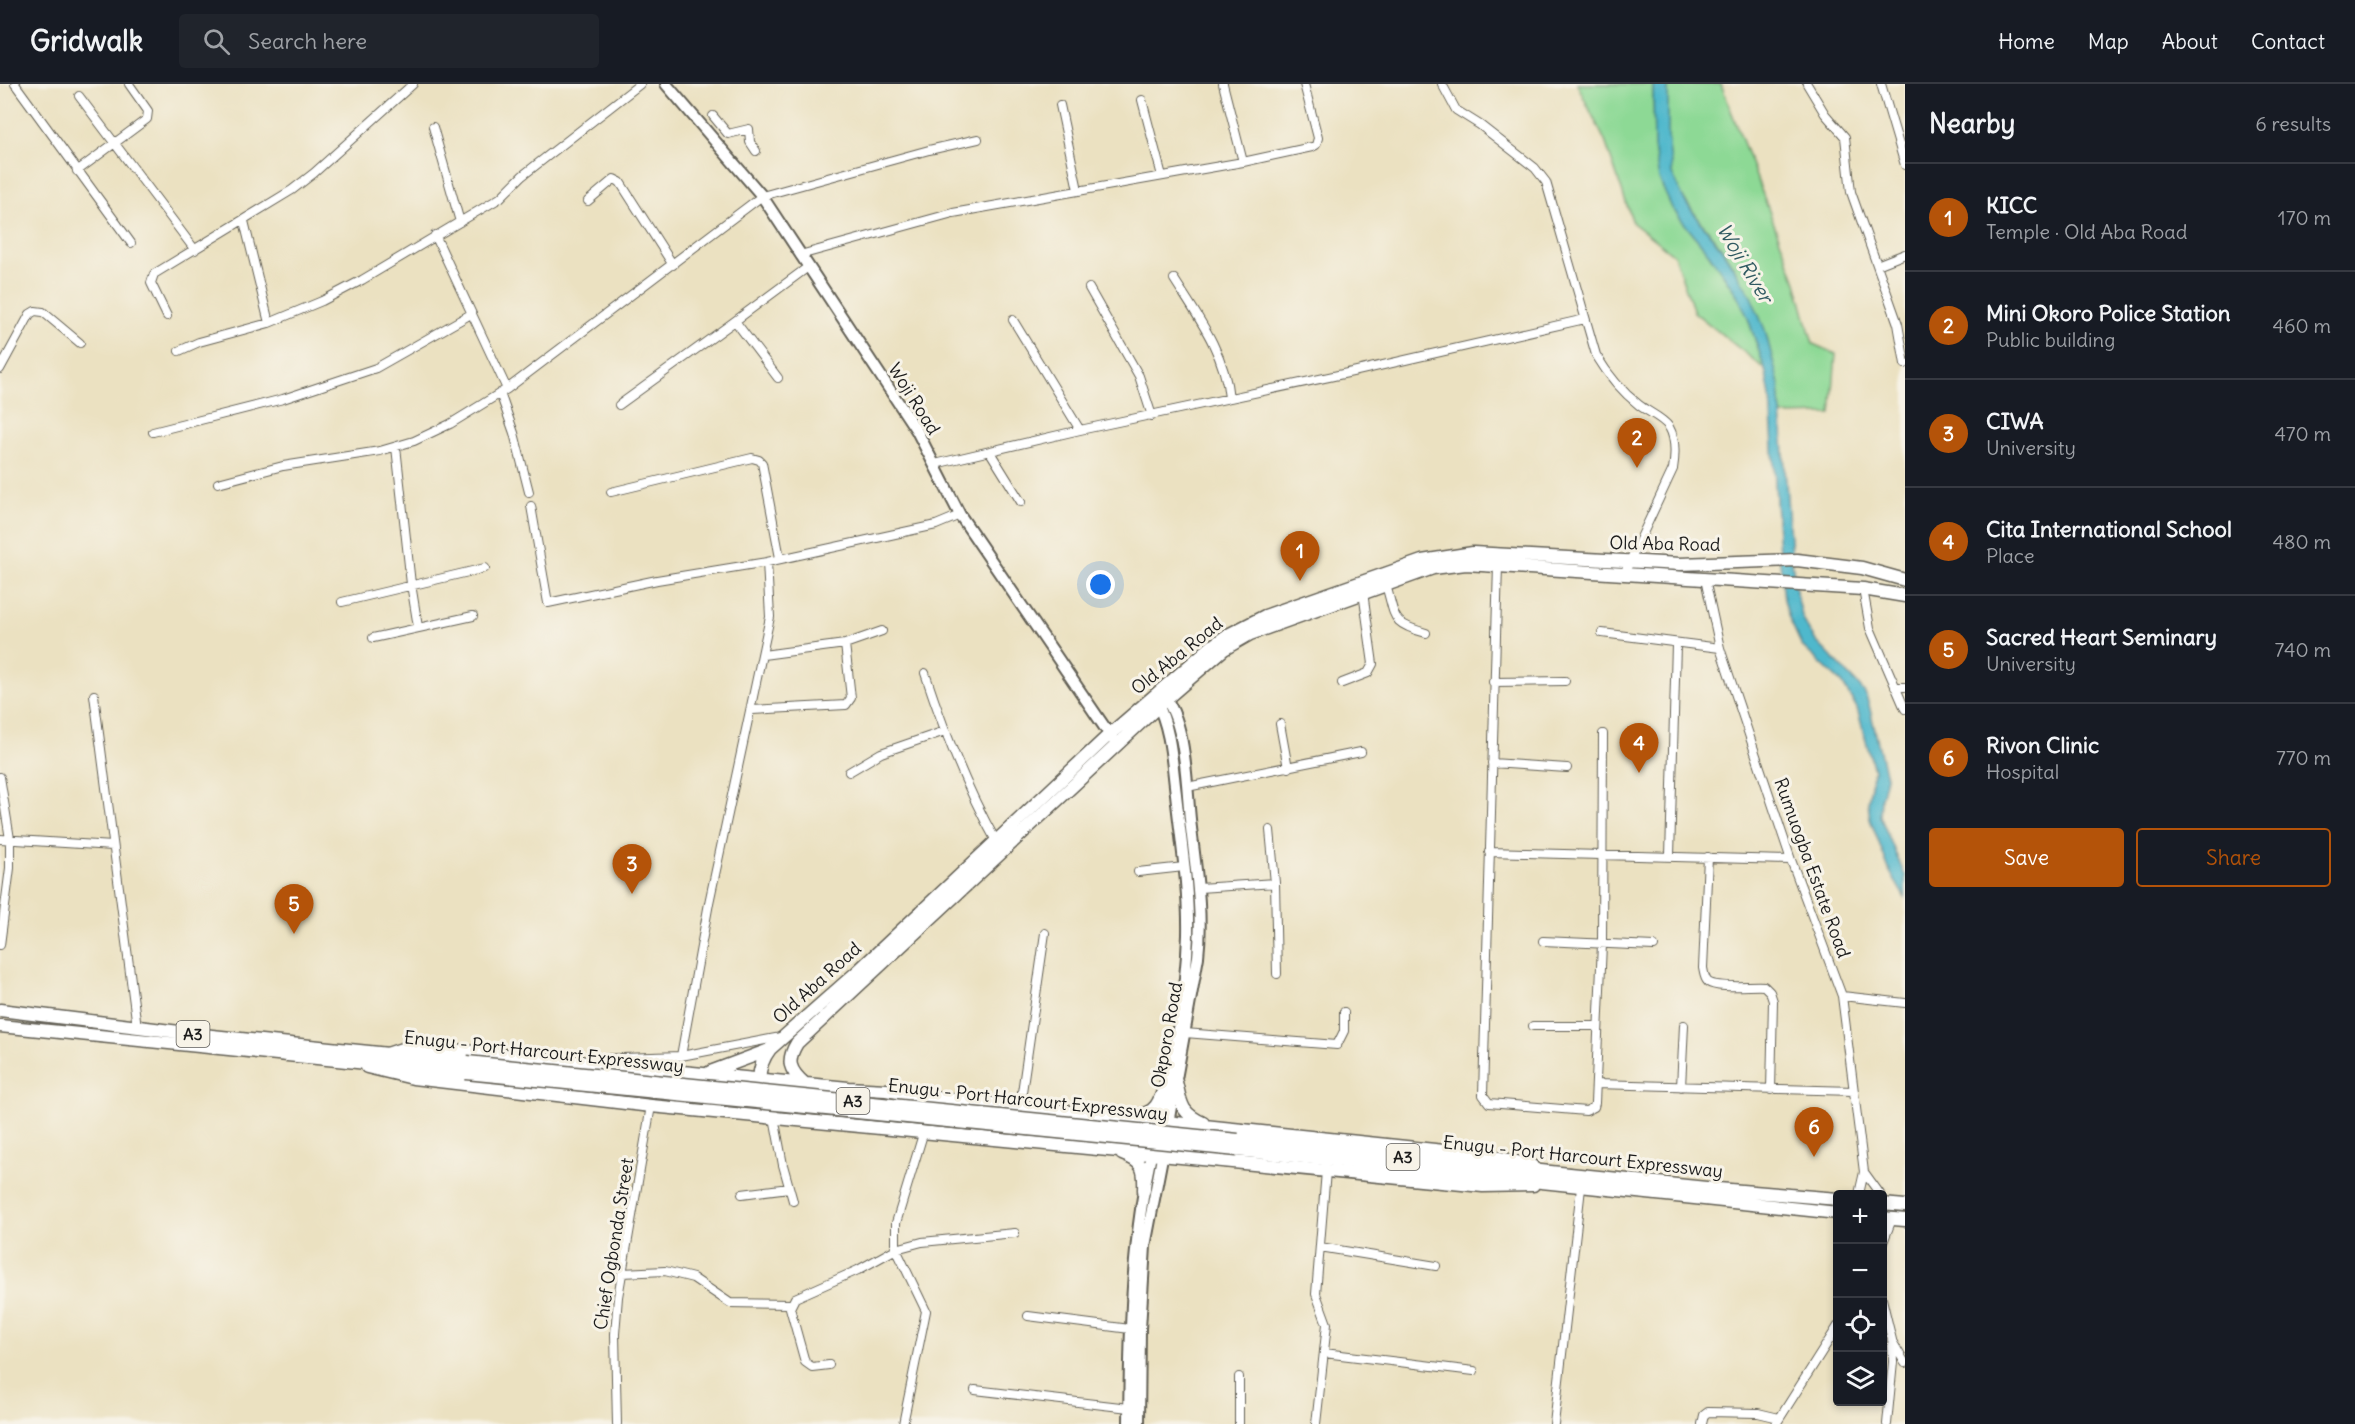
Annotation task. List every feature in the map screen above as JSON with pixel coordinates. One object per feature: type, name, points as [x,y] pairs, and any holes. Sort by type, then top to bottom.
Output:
[{"type":"main road","name":"Woji Road","points":[[666,84],[762,196],[917,431],[960,515],[1113,740]]},
{"type":"main road","name":"Old Aba Road","points":[[1160,699],[1211,647],[1265,616],[1422,561],[1473,552],[1705,579],[1863,589],[1905,596]]},
{"type":"main road","name":"Old Aba Road","points":[[759,1078],[762,1062],[770,1049],[857,972],[996,841],[1160,699],[1244,637],[1364,592],[1433,568],[1450,565],[1626,568],[1797,560],[1862,568],[1905,580]]},
{"type":"main road","name":"Okporo Road","points":[[1160,699],[1177,726],[1199,888],[1200,939],[1185,1033],[1171,1083]]},
{"type":"main road","name":"Okporo Road","points":[[1139,1424],[1140,1329],[1145,1246],[1157,1154],[1171,1083],[1187,954],[1188,912],[1184,867],[1170,750],[1160,699]]},
{"type":"main road","name":"Old Aba Road","points":[[805,1084],[790,1064],[790,1057],[797,1043],[1113,740]]},
{"type":"main road","name":"Enugu - Port Harcourt Expressway","points":[[0,1010],[387,1054],[466,1067]]},
{"type":"main road","name":"Enugu - Port Harcourt Expressway","points":[[0,1026],[342,1060],[466,1067],[1238,1145],[1833,1199]]},
{"type":"main road","points":[[387,1054],[411,1046],[848,1088],[859,1087],[1117,1117],[1492,1156],[1567,1174]]},
{"type":"main road","points":[[706,1074],[770,1049]]},
{"type":"main road","points":[[342,1060],[413,1078],[651,1106],[868,1125],[1483,1186],[1551,1185]]},
{"type":"main road","points":[[759,1078],[763,1103],[774,1117]]},
{"type":"main road","points":[[1117,1117],[1150,1113],[1171,1083]]},
{"type":"main road","points":[[1171,1083],[1184,1110],[1193,1119],[1210,1126]]},
{"type":"main road","points":[[848,1088],[872,1095],[880,1102],[880,1113],[876,1121],[868,1125]]},
{"type":"main road","name":"Enugu - Port Harcourt Expressway","points":[[1238,1145],[1551,1185],[1833,1213]]},
{"type":"main road","points":[[1097,1148],[1137,1161],[1142,1166],[1145,1175],[1144,1190]]},
{"type":"main road","name":"Okporo Road","points":[[1129,1424],[1130,1329],[1136,1246],[1144,1190],[1157,1154]]},
{"type":"main road","points":[[1887,1201],[1905,1206]]},
{"type":"main road","points":[[1887,1218],[1905,1220]]},
{"type":"street","points":[[15,84],[131,243]]},
{"type":"street","points":[[77,171],[147,119],[147,111],[129,84]]},
{"type":"street","points":[[167,316],[151,283],[154,274],[244,221],[314,173],[414,84]]},
{"type":"street","points":[[179,351],[199,342],[269,324],[332,296],[460,222],[500,198],[522,176],[640,84]]},
{"type":"street","points":[[1223,84],[1243,162]]},
{"type":"street","points":[[800,255],[953,213],[1243,162],[1316,145],[1318,138],[1304,84]]},
{"type":"street","points":[[1442,84],[1456,110],[1480,125],[1535,168],[1546,182],[1596,355],[1609,376],[1638,404],[1667,424],[1672,434],[1675,458],[1673,469],[1626,568]]},
{"type":"street","points":[[1807,84],[1825,114],[1845,136],[1851,192],[1898,324],[1905,364]]},
{"type":"street","points":[[1881,84],[1905,165]]},
{"type":"street","points":[[79,96],[195,250]]},
{"type":"street","points":[[1142,100],[1161,176]]},
{"type":"street","points":[[1060,105],[1078,190]]},
{"type":"street","points":[[713,117],[728,134],[749,129],[750,142],[756,151]]},
{"type":"street","points":[[434,127],[460,222]]},
{"type":"street","points":[[218,483],[283,466],[396,447],[450,424],[503,391],[762,196],[929,150],[978,140]]},
{"type":"street","points":[[588,201],[614,179],[620,182],[673,265]]},
{"type":"street","points":[[244,221],[269,324]]},
{"type":"street","points":[[435,235],[503,391],[529,492]]},
{"type":"street","points":[[1877,265],[1905,255]]},
{"type":"street","points":[[619,405],[808,267]]},
{"type":"street","points":[[1174,279],[1218,351],[1227,376],[1229,398]]},
{"type":"street","points":[[1089,288],[1139,376],[1152,416]]},
{"type":"street","points":[[0,369],[30,314],[35,310],[43,312],[80,343]]},
{"type":"street","points":[[153,432],[273,401],[376,368],[471,314]]},
{"type":"street","points":[[935,464],[1585,319]]},
{"type":"street","points":[[1013,320],[1080,430]]},
{"type":"street","points":[[735,321],[778,378]]},
{"type":"street","points":[[396,447],[418,627]]},
{"type":"street","points":[[990,452],[1021,502]]},
{"type":"street","points":[[611,492],[752,458],[759,460],[762,463],[780,558]]},
{"type":"street","points":[[531,506],[548,603],[662,579],[767,562],[936,525],[960,515]]},
{"type":"street","points":[[681,1056],[709,903],[763,654],[771,608],[767,562]]},
{"type":"street","points":[[1497,565],[1485,1100],[1495,1104],[1586,1111],[1595,1103],[1602,944],[1603,734]]},
{"type":"street","points":[[342,602],[485,568]]},
{"type":"street","name":"Rumuogba Estate Road","points":[[1705,579],[1720,648],[1791,860],[1842,996],[1864,1172],[1860,1190]]},
{"type":"street","points":[[1386,585],[1397,621],[1406,627],[1426,633]]},
{"type":"street","points":[[1863,589],[1870,628],[1905,709]]},
{"type":"street","points":[[1342,684],[1368,673],[1373,664],[1364,592]]},
{"type":"street","points":[[373,638],[474,616]]},
{"type":"street","points":[[763,654],[845,644],[882,631]]},
{"type":"street","points":[[1602,633],[1720,648]]},
{"type":"street","points":[[752,710],[846,705],[851,698],[845,644]]},
{"type":"street","points":[[1670,856],[1676,644]]},
{"type":"street","points":[[925,673],[945,731],[974,798],[996,841]]},
{"type":"street","points":[[1493,682],[1565,681]]},
{"type":"street","points":[[1895,687],[1905,687]]},
{"type":"street","points":[[94,695],[137,1027]]},
{"type":"street","points":[[1280,724],[1288,768]]},
{"type":"street","points":[[849,772],[881,753],[945,731]]},
{"type":"street","points":[[1187,787],[1361,752]]},
{"type":"street","points":[[1491,763],[1567,768]]},
{"type":"street","points":[[0,777],[10,839],[9,886],[0,945]]},
{"type":"street","points":[[1270,830],[1275,883],[1277,974]]},
{"type":"street","points":[[0,838],[113,846]]},
{"type":"street","points":[[1489,852],[1791,860]]},
{"type":"street","points":[[1708,857],[1703,968],[1705,977],[1709,983],[1764,986],[1770,992],[1773,1001],[1772,1090]]},
{"type":"street","points":[[1138,872],[1184,867]]},
{"type":"street","points":[[1199,888],[1275,883]]},
{"type":"street","points":[[1020,1106],[1045,933]]},
{"type":"street","points":[[1543,941],[1654,946]]},
{"type":"street","points":[[1842,996],[1905,1003]]},
{"type":"street","points":[[1185,1033],[1337,1045],[1344,1031],[1344,1011]]},
{"type":"street","points":[[1681,1087],[1684,1025]]},
{"type":"street","points":[[1533,1026],[1598,1026]]},
{"type":"street","points":[[585,1063],[588,1059],[681,1056],[785,1036]]},
{"type":"street","points":[[1596,1084],[1854,1091]]},
{"type":"street","name":"Chief Ogbonda Street","points":[[617,1424],[615,1334],[622,1273],[651,1106]]},
{"type":"street","points":[[774,1117],[793,1201]]},
{"type":"street","points":[[903,1424],[926,1311],[896,1249],[896,1222],[924,1131]]},
{"type":"street","points":[[1316,1424],[1327,1324],[1316,1294],[1326,1171]]},
{"type":"street","name":"Rumuogba Estate Road","points":[[1864,1172],[1876,1190]]},
{"type":"street","points":[[742,1194],[789,1188]]},
{"type":"street","points":[[1554,1424],[1581,1188]]},
{"type":"street","points":[[830,1365],[812,1367],[805,1362],[791,1304],[795,1298],[858,1270],[896,1249],[922,1242],[1015,1233]]},
{"type":"street","points":[[1320,1247],[1436,1266]]},
{"type":"street","points":[[622,1273],[665,1271],[693,1278],[730,1303],[791,1304]]},
{"type":"street","points":[[1028,1317],[1130,1329]]},
{"type":"street","points":[[1887,1320],[1892,1340],[1891,1388],[1887,1424]]},
{"type":"street","points":[[1702,1424],[1704,1415],[1708,1412],[1758,1413],[1778,1421],[1833,1334]]},
{"type":"street","points":[[1892,1340],[1905,1363]]},
{"type":"street","points":[[1324,1353],[1474,1371]]},
{"type":"street","points":[[1239,1377],[1239,1424]]},
{"type":"street","points":[[975,1390],[1129,1408]]},
{"type":"green space","points":[[1577,84],[1653,84],[1654,147],[1709,254],[1738,296],[1765,369],[1694,312],[1674,255],[1633,223],[1605,141]]},
{"type":"green space","points":[[1668,84],[1721,84],[1796,282],[1813,344],[1836,354],[1831,414],[1781,415],[1775,371],[1769,350],[1744,286],[1715,239],[1688,205],[1672,176],[1667,143]]},
{"type":"water","points":[[1653,84],[1668,84],[1668,136],[1672,174],[1686,203],[1721,248],[1750,294],[1765,330],[1779,384],[1791,553],[1802,616],[1816,641],[1865,693],[1886,777],[1880,816],[1905,876],[1905,898],[1890,872],[1870,819],[1868,802],[1874,770],[1857,708],[1842,683],[1802,646],[1789,618],[1784,599],[1779,552],[1770,396],[1765,369],[1738,296],[1709,254],[1672,208],[1659,179],[1654,147]]},
{"type":"place","name":"Mini Okoro Police Station","points":[[1637,468]]},
{"type":"place","name":"KICC","points":[[1300,581]]},
{"type":"place","name":"Cita International School","points":[[1639,773]]},
{"type":"place","name":"CIWA","points":[[632,894]]},
{"type":"place","name":"Sacred Heart Seminary","points":[[294,934]]},
{"type":"place","name":"Rivon Clinic","points":[[1814,1157]]},
{"type":"water label","name":"Woji River","points":[[1745,263]]}]
